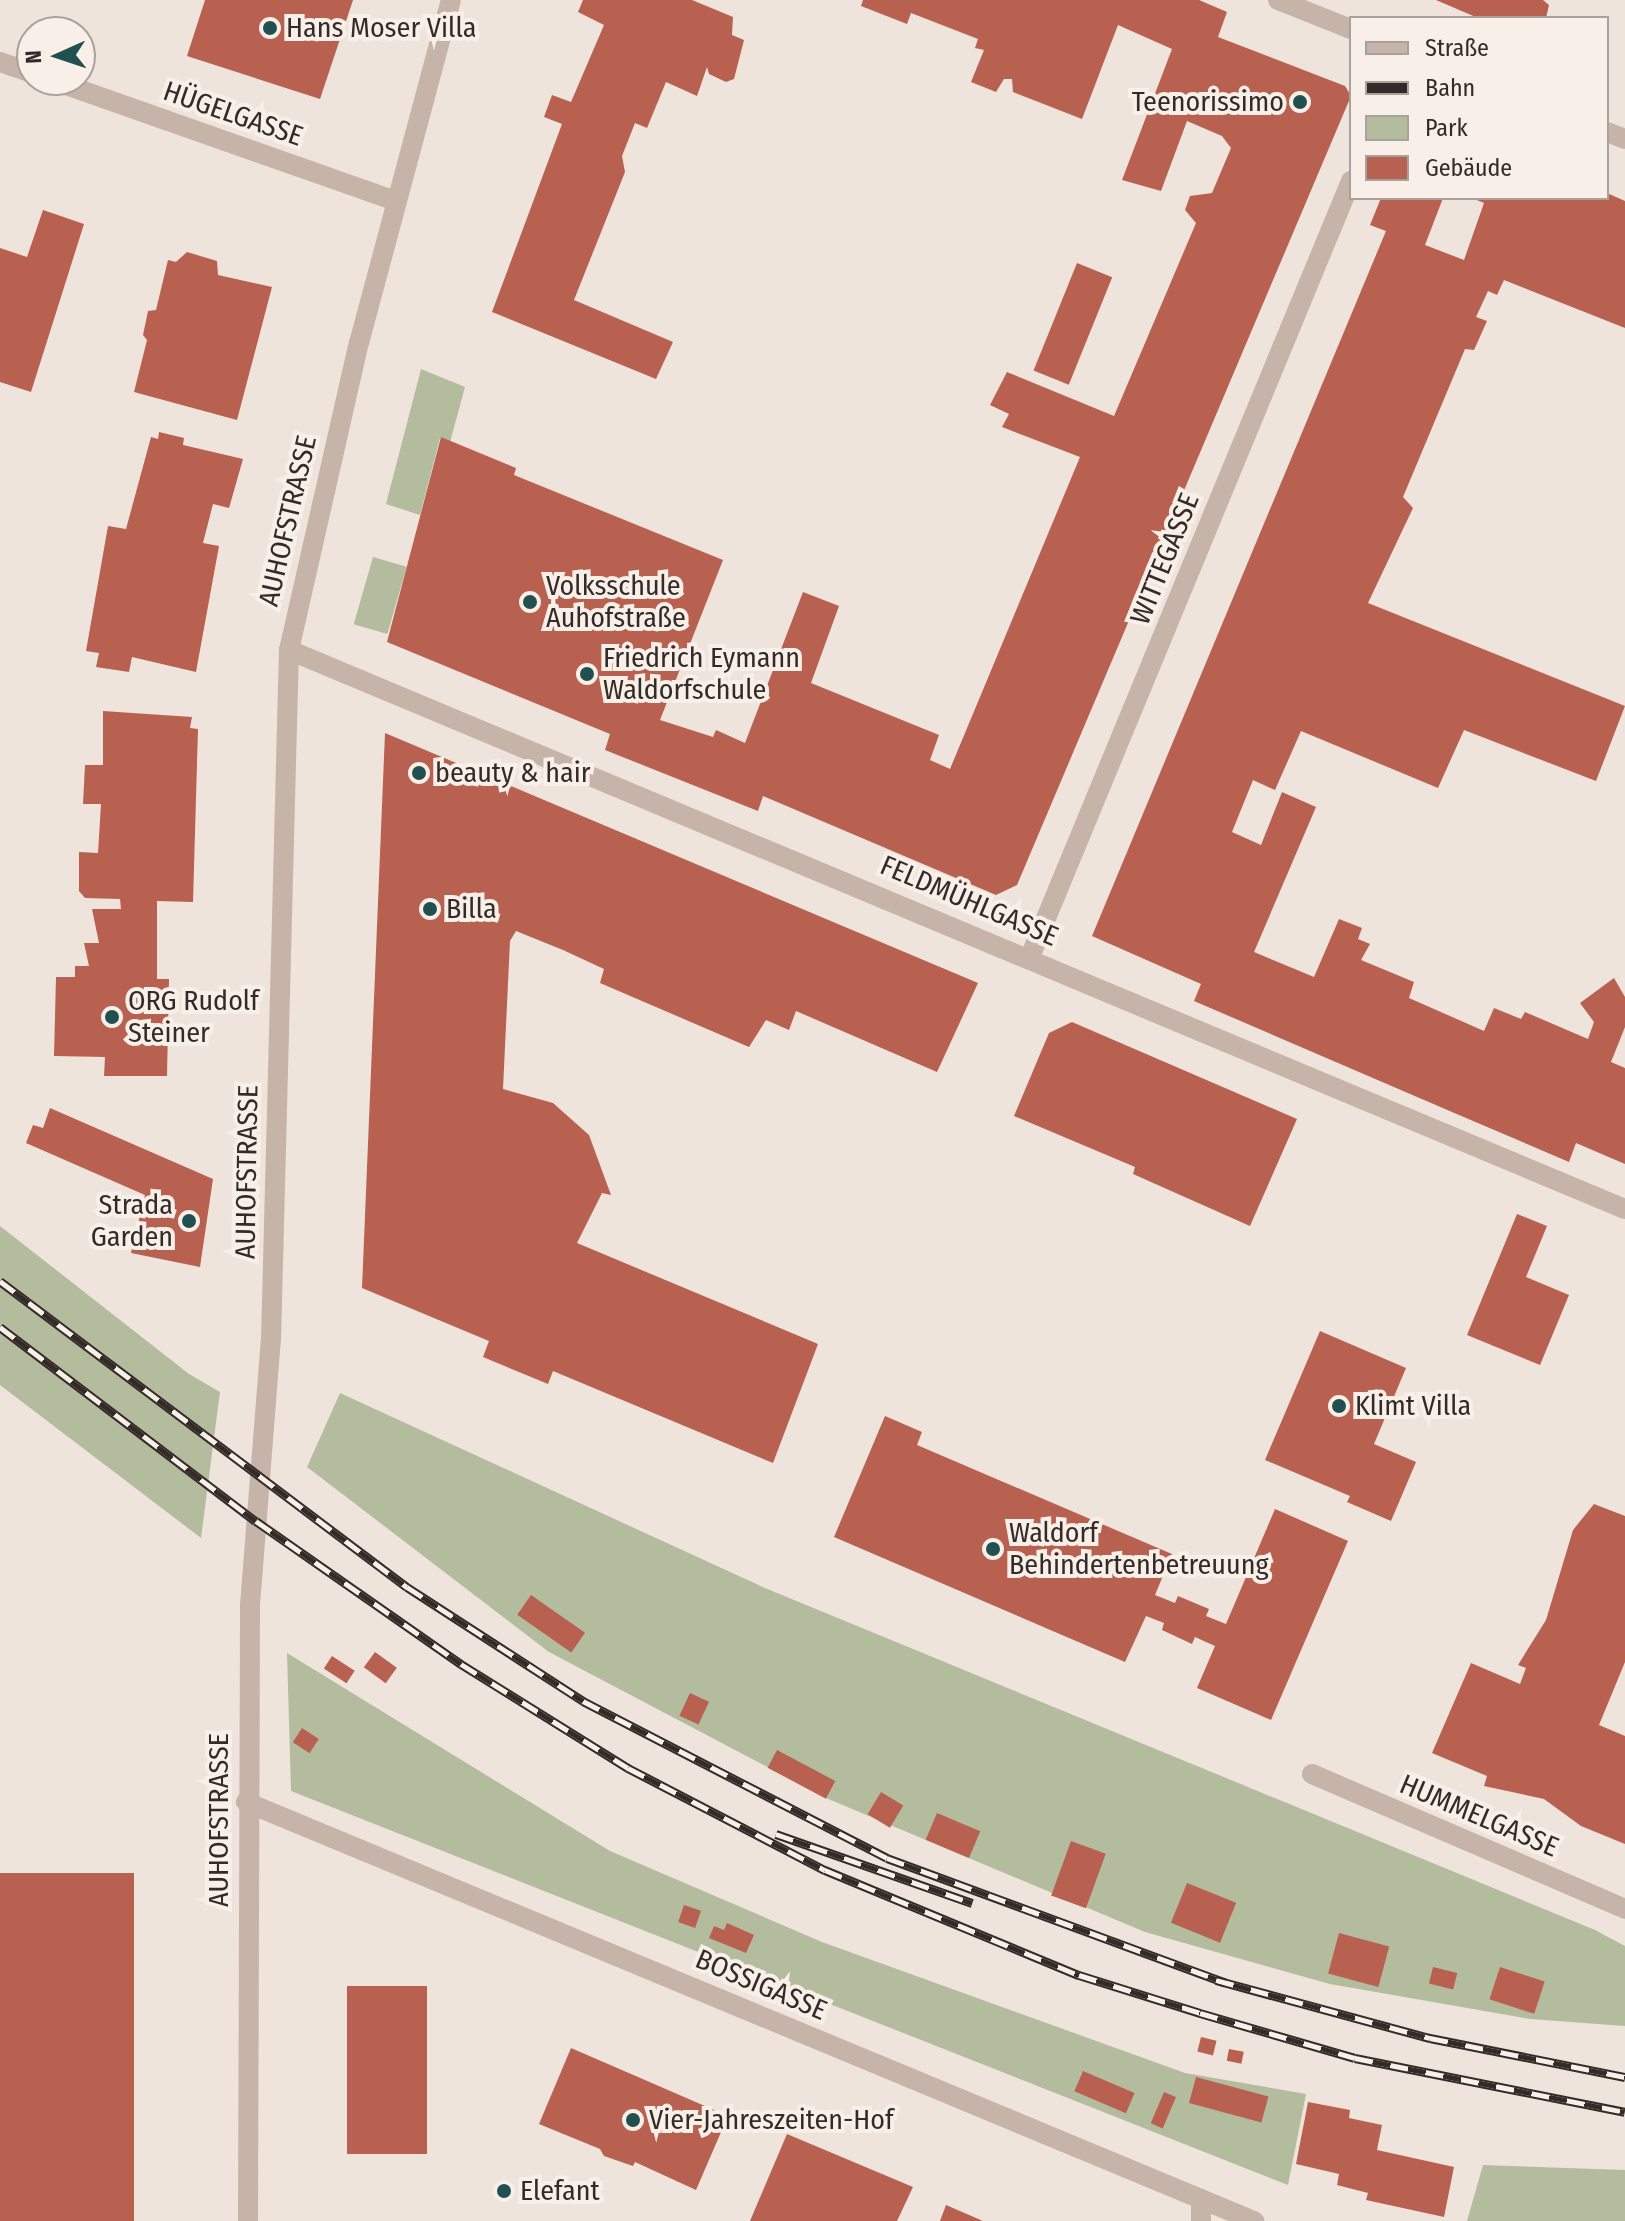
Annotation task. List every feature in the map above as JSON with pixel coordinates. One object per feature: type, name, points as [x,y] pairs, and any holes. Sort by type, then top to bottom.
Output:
[{"type":"street","name":"AUHOFSTRASSE","points":[[248,2221],[246,1802],[250,1605],[271,1340],[289,650],[395,201],[451,0]]},
{"type":"street","points":[[1278,0],[1349,28]]},
{"type":"street","name":"HÜGELGASSE","points":[[96,96],[395,201]]},
{"type":"street","name":"WITTEGASSE","points":[[1030,957],[1349,186]]},
{"type":"street","name":"FELDMÜHLGASSE","points":[[289,650],[1030,957],[1625,1209]]},
{"type":"street","name":"HUMMELGASSE","points":[[1312,1774],[1625,1909]]},
{"type":"street","name":"BOSSIGASSE","points":[[246,1802],[1254,2221]]},
{"type":"street","points":[[1201,2199],[1201,2221]]},
{"type":"green space","points":[[421,369],[465,387],[450,442],[440,438],[420,515],[386,504]]},
{"type":"green space","points":[[373,557],[407,567],[387,634],[354,624]]},
{"type":"green space","points":[[0,1226],[189,1374],[220,1392],[201,1538],[0,1385]]},
{"type":"green space","points":[[340,1393],[765,1588],[1595,1930],[1625,1946],[1625,2026],[1530,2019],[1330,1984],[1145,1932],[826,1798],[549,1652],[307,1467]]},
{"type":"green space","points":[[287,1653],[610,1851],[822,1942],[1185,2073],[1306,2094],[1288,2185],[291,1791]]},
{"type":"green space","points":[[1483,2165],[1625,2170],[1625,2221],[1467,2221]]},
{"type":"building","name":"Hans Moser Villa","points":[[205,0],[353,0],[320,99],[187,56]]},
{"type":"building","points":[[583,0],[692,0],[733,17],[732,35],[744,40],[734,79],[726,82],[709,74],[707,67],[697,96],[666,82],[647,128],[635,123],[622,156],[625,172],[574,300],[673,342],[656,379],[492,312],[562,124],[544,117],[552,95],[571,102],[604,25],[578,12]]},
{"type":"building","points":[[863,0],[1199,0],[1227,12],[1218,37],[1345,86],[1349,93],[1349,101],[1017,885],[996,895],[763,796],[758,811],[605,750],[610,734],[387,642],[441,437],[516,468],[514,475],[723,560],[660,720],[713,737],[716,730],[745,743],[803,592],[839,606],[811,683],[939,735],[930,760],[950,769],[1080,457],[1002,427],[1009,414],[990,405],[1007,372],[1114,416],[1196,223],[1185,210],[1190,196],[1212,193],[1231,148],[1222,136],[1187,121],[1161,191],[1122,180],[1172,49],[1118,25],[1082,119],[1013,92],[1012,79],[1004,79],[996,92],[971,82],[984,50],[975,48],[978,39],[911,13],[907,24],[861,6]]},
{"type":"building","points":[[1436,0],[1543,0],[1549,5],[1546,16],[1473,16]]},
{"type":"building","points":[[1609,194],[1625,201],[1625,328],[1504,280],[1497,295],[1488,291],[1476,317],[1487,321],[1474,350],[1465,349],[1403,497],[1413,508],[1368,603],[1625,706],[1596,781],[1464,730],[1438,788],[1301,731],[1275,790],[1253,780],[1232,832],[1261,845],[1282,792],[1316,807],[1254,952],[1314,977],[1339,919],[1362,928],[1358,939],[1370,944],[1361,960],[1414,982],[1409,998],[1484,1031],[1494,1008],[1521,1019],[1525,1012],[1588,1039],[1594,1022],[1580,1003],[1614,978],[1625,997],[1625,1027],[1611,1062],[1625,1068],[1625,1164],[1576,1143],[1569,1162],[1452,1112],[1194,1001],[1201,984],[1092,936],[1386,231],[1370,225],[1380,200],[1442,200],[1425,245],[1464,260],[1484,203],[1477,200],[1609,200]]},
{"type":"building","points":[[43,210],[84,224],[31,392],[0,382],[0,248],[27,257]]},
{"type":"building","points":[[187,252],[217,261],[218,275],[272,287],[237,420],[134,392],[147,340],[143,335],[148,311],[156,310],[168,260],[176,262]]},
{"type":"building","points":[[1077,263],[1112,277],[1069,385],[1034,371]]},
{"type":"building","points":[[159,432],[184,438],[183,445],[243,459],[229,508],[213,504],[203,543],[219,546],[196,672],[132,657],[129,672],[96,667],[99,653],[86,651],[108,526],[126,529],[151,437],[158,439]]},
{"type":"building","points":[[103,711],[192,717],[190,728],[198,729],[193,902],[157,901],[157,979],[169,979],[167,1076],[104,1076],[105,1057],[54,1056],[56,977],[75,977],[75,966],[89,966],[84,943],[99,943],[92,909],[121,909],[120,899],[85,898],[79,891],[79,852],[98,853],[101,804],[83,804],[85,765],[103,765]]},
{"type":"building","points":[[385,733],[978,983],[937,1072],[796,1011],[789,1030],[766,1020],[749,1047],[600,983],[604,969],[563,950],[516,931],[510,941],[503,1089],[553,1103],[589,1135],[611,1195],[602,1193],[577,1243],[818,1344],[773,1463],[553,1371],[548,1384],[483,1357],[489,1341],[362,1288]]},
{"type":"building","points":[[1072,1022],[1297,1119],[1250,1226],[1133,1174],[1135,1167],[1014,1116],[1049,1033]]},
{"type":"building","points":[[50,1108],[213,1179],[200,1267],[131,1253],[145,1195],[26,1143],[33,1125],[43,1128]]},
{"type":"building","points":[[1517,1214],[1547,1226],[1526,1277],[1569,1295],[1540,1365],[1467,1335]]},
{"type":"building","name":"Klimt Villa","points":[[1320,1331],[1406,1368],[1374,1444],[1416,1462],[1391,1521],[1347,1502],[1350,1496],[1265,1460]]},
{"type":"building","points":[[885,1416],[922,1432],[917,1445],[1172,1554],[1155,1595],[1175,1603],[1178,1596],[1209,1609],[1206,1616],[1226,1624],[1275,1509],[1348,1541],[1271,1720],[1197,1688],[1215,1646],[1195,1637],[1192,1644],[1162,1630],[1164,1623],[1146,1616],[1125,1662],[834,1537]]},
{"type":"building","points":[[1594,1504],[1625,1516],[1625,1662],[1599,1725],[1625,1736],[1625,1844],[1581,1826],[1544,1799],[1484,1786],[1487,1776],[1432,1753],[1471,1663],[1520,1684],[1526,1668],[1518,1665],[1546,1620],[1573,1530]]},
{"type":"building","points":[[531,1595],[585,1633],[571,1653],[517,1615]]},
{"type":"building","points":[[375,1652],[397,1668],[386,1683],[364,1667]]},
{"type":"building","points":[[332,1656],[355,1671],[346,1683],[324,1669]]},
{"type":"building","points":[[690,1693],[709,1702],[698,1725],[679,1716]]},
{"type":"building","points":[[302,1728],[319,1739],[310,1753],[293,1742]]},
{"type":"building","points":[[777,1750],[835,1781],[826,1799],[768,1768]]},
{"type":"building","points":[[881,1792],[903,1805],[890,1828],[868,1814]]},
{"type":"building","points":[[937,1813],[980,1831],[969,1858],[926,1840]]},
{"type":"building","points":[[1071,1841],[1106,1854],[1086,1908],[1051,1896]]},
{"type":"building","points":[[0,1873],[134,1873],[134,2221],[0,2221]]},
{"type":"building","points":[[1187,1883],[1236,1903],[1220,1943],[1171,1923]]},
{"type":"building","points":[[684,1905],[701,1911],[695,1928],[678,1922]]},
{"type":"building","points":[[727,1923],[754,1935],[746,1953],[709,1938],[714,1926],[724,1930]]},
{"type":"building","points":[[1339,1933],[1389,1946],[1378,1987],[1328,1974]]},
{"type":"building","points":[[1433,1967],[1457,1973],[1453,1990],[1429,1983]]},
{"type":"building","points":[[1500,1967],[1545,1982],[1534,2014],[1489,1999]]},
{"type":"building","points":[[347,1986],[427,1986],[427,2154],[347,2154]]},
{"type":"building","points":[[1201,2037],[1217,2041],[1213,2055],[1197,2052]]},
{"type":"building","name":"Vier-Jahreszeiten-Hof","points":[[571,2048],[728,2116],[696,2190],[635,2162],[633,2166],[604,2156],[600,2149],[539,2124]]},
{"type":"building","points":[[1229,2049],[1244,2052],[1241,2064],[1227,2061]]},
{"type":"building","points":[[1083,2071],[1135,2093],[1126,2113],[1074,2091]]},
{"type":"building","points":[[1196,2077],[1268,2096],[1261,2122],[1189,2103]]},
{"type":"building","points":[[1164,2092],[1176,2097],[1163,2128],[1151,2123]]},
{"type":"building","points":[[1308,2102],[1350,2110],[1349,2118],[1382,2125],[1377,2150],[1454,2167],[1444,2217],[1366,2200],[1368,2193],[1337,2185],[1339,2174],[1296,2164]]},
{"type":"building","points":[[787,2134],[913,2187],[897,2221],[750,2221]]},
{"type":"building","points":[[946,2205],[983,2221],[940,2221]]},
{"type":"railway","points":[[0,1281],[407,1587],[583,1701],[887,1858],[1226,1983]]},
{"type":"railway","points":[[0,1327],[256,1521],[461,1664],[628,1768],[825,1870],[1079,1975],[1200,2013],[1355,2058],[1625,2112]]},
{"type":"railway","points":[[776,1834],[972,1903]]},
{"type":"railway","points":[[1216,1980],[1430,2038],[1625,2077]]},
{"type":"place","name":"Hans Moser Villa","points":[[270,28]]},
{"type":"place","name":"Teenorissimo","points":[[1300,102]]},
{"type":"place","name":"Volksschule Auhofstraße","points":[[530,602]]},
{"type":"place","name":"Friedrich Eymann Waldorfschule","points":[[587,674]]},
{"type":"place","name":"beauty & hair","points":[[419,773]]},
{"type":"place","name":"Billa","points":[[430,909]]},
{"type":"place","name":"ORG Rudolf Steiner","points":[[112,1017]]},
{"type":"place","name":"Strada Garden","points":[[189,1221]]},
{"type":"place","name":"Klimt Villa","points":[[1339,1406]]},
{"type":"place","name":"Waldorf Behindertenbetreuung","points":[[993,1549]]},
{"type":"place","name":"Vier-Jahreszeiten-Hof","points":[[633,2120]]},
{"type":"place","name":"Elefant","points":[[504,2191]]}]
